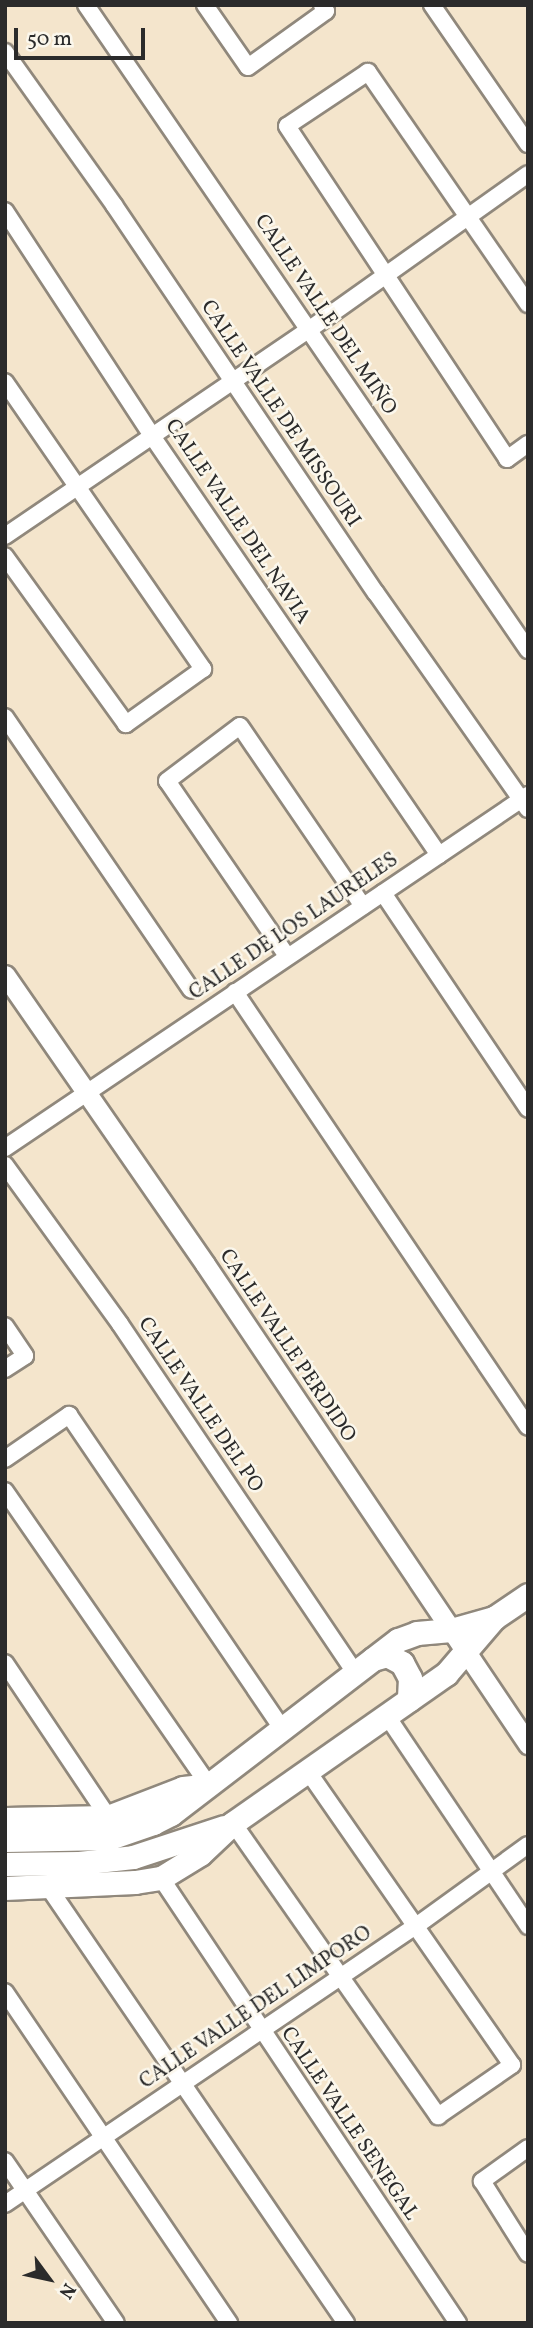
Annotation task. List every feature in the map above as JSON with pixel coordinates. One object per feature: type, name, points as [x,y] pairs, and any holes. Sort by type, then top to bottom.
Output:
[{"type":"main road","points":[[5,1888],[48,1888],[161,1878],[200,1854],[233,1823],[446,1674],[494,1618],[528,1595]]},
{"type":"main road","points":[[5,1840],[110,1838],[171,1814],[398,1640],[417,1633],[451,1630],[494,1618]]},
{"type":"main road","points":[[364,1666],[387,1655],[402,1663],[410,1678],[409,1700]]},
{"type":"main road","points":[[5,1819],[108,1817],[183,1788],[209,1786]]},
{"type":"main road","points":[[5,1864],[79,1863],[133,1857],[233,1823]]},
{"type":"street","name":"CALLE VALLE DEL MIÑO","points":[[86,5],[528,650]]},
{"type":"street","points":[[205,5],[248,67],[324,8]]},
{"type":"street","points":[[432,5],[528,144]]},
{"type":"street","name":"CALLE VALLE DE MISSOURI","points":[[5,52],[114,205],[232,381],[526,801]]},
{"type":"street","points":[[528,303],[368,72],[287,126],[507,459],[528,444]]},
{"type":"street","points":[[5,536],[310,329],[528,174]]},
{"type":"street","name":"CALLE VALLE DEL NAVIA","points":[[5,211],[152,436],[439,855]]},
{"type":"street","points":[[5,382],[203,669],[126,724],[5,556]]},
{"type":"street","points":[[5,717],[191,990]]},
{"type":"street","points":[[287,956],[167,781],[240,726],[363,906]]},
{"type":"street","name":"CALLE DE LOS LAURELES","points":[[5,1148],[383,892],[526,801]]},
{"type":"street","points":[[383,892],[528,1109]]},
{"type":"street","name":"CALLE VALLE PERDIDO","points":[[5,975],[85,1095],[205,1264],[528,1744]]},
{"type":"street","points":[[235,992],[528,1427]]},
{"type":"street","name":"CALLE VALLE DEL PO","points":[[5,1165],[364,1666]]},
{"type":"street","points":[[5,1326],[25,1356],[5,1369]]},
{"type":"street","points":[[5,1459],[69,1415],[282,1728]]},
{"type":"street","points":[[5,1491],[209,1786]]},
{"type":"street","points":[[5,1663],[108,1817]]},
{"type":"street","points":[[387,1716],[528,1926]]},
{"type":"street","points":[[233,1823],[338,1977],[438,2116],[512,2064],[308,1771]]},
{"type":"street","name":"CALLE VALLE DEL LIMPORO","points":[[5,2203],[416,1926],[528,1845]]},
{"type":"street","name":"CALLE VALLE SENEGAL","points":[[161,1878],[457,2323]]},
{"type":"street","points":[[48,1888],[346,2323]]},
{"type":"street","points":[[5,1992],[229,2323]]},
{"type":"street","points":[[528,2148],[482,2181],[528,2254]]},
{"type":"street","points":[[5,2161],[116,2323]]}]
